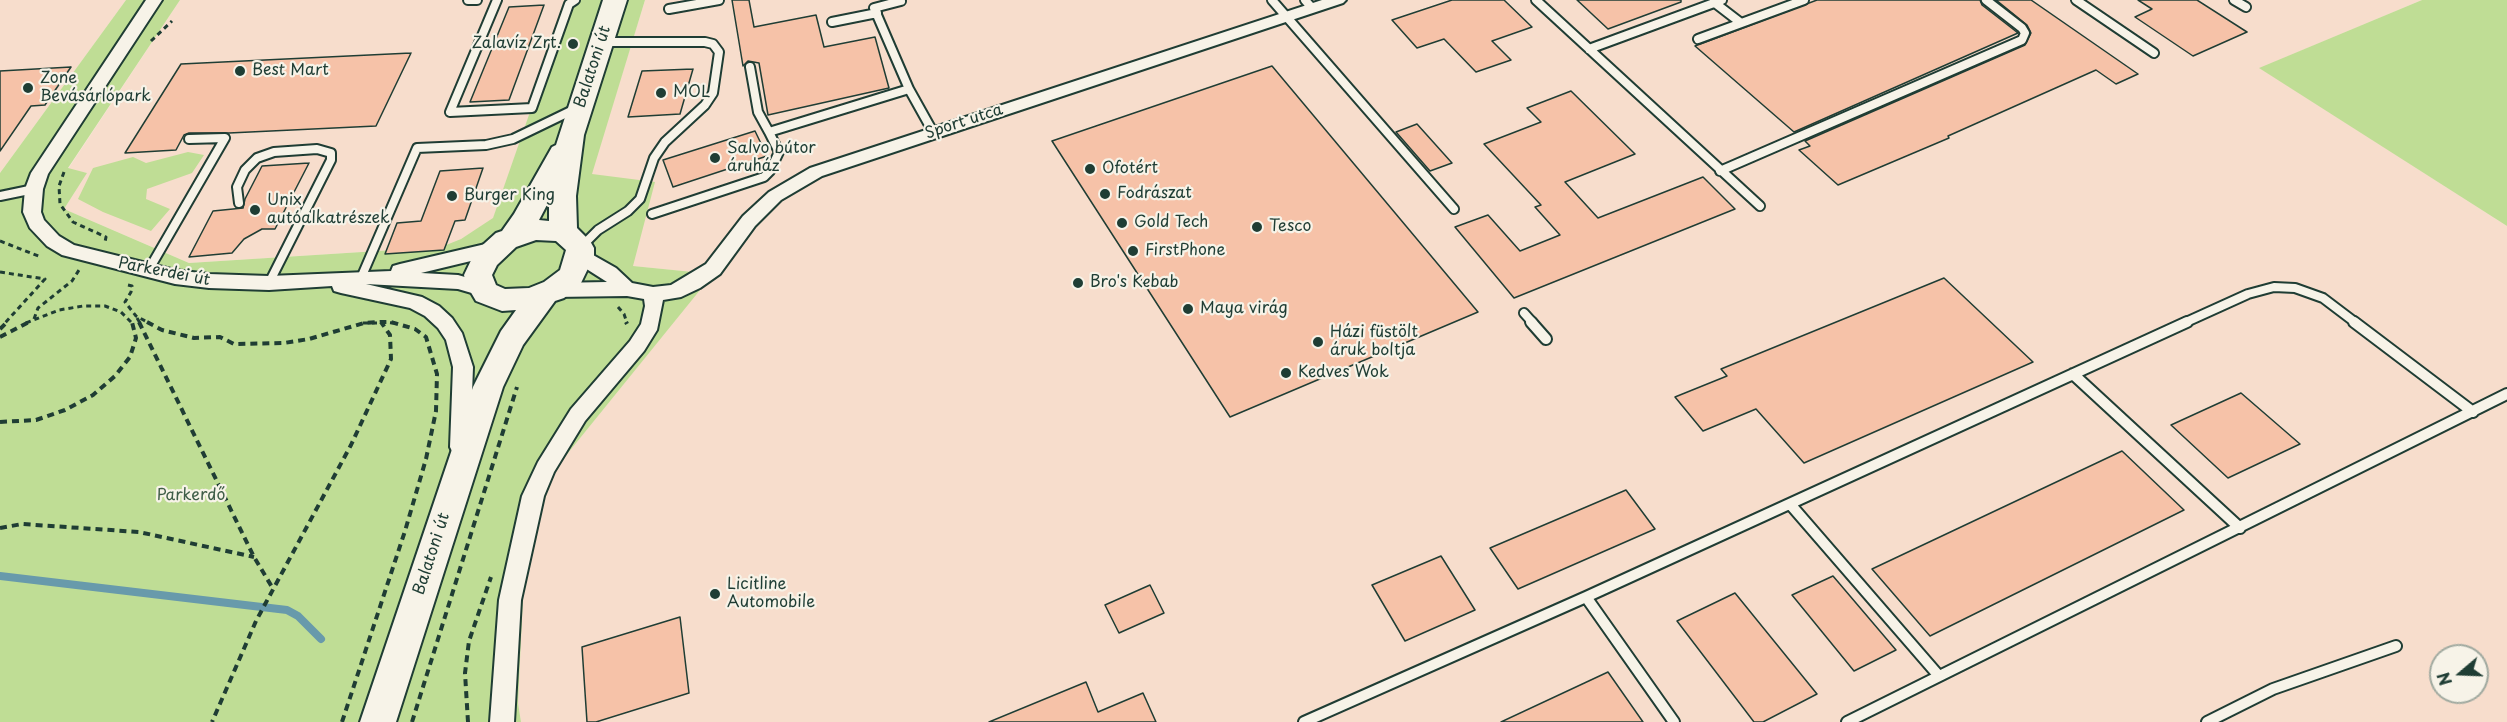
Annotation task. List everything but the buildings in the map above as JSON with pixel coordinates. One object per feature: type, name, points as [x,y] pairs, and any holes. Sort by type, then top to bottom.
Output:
[{"type":"main road","name":"Balatoni út","points":[[378,722],[488,387],[511,339],[549,292],[571,276],[578,266],[562,196],[571,135],[615,0]]},
{"type":"main road","name":"Balatoni út","points":[[488,387],[494,356],[495,335],[486,292],[478,280],[479,269],[525,220],[571,135]]},
{"type":"main road","points":[[503,243],[535,230],[574,245]]},
{"type":"main road","points":[[486,292],[502,300],[516,301],[549,292]]},
{"type":"street","points":[[34,189],[48,160],[154,0]]},
{"type":"street","name":"Sport utca","points":[[549,292],[627,289],[653,294],[674,292],[693,283],[713,269],[749,221],[786,188],[838,163],[1286,16],[1308,4],[1338,0]]},
{"type":"street","name":"Parkerdei út","points":[[34,189],[32,212],[40,228],[53,241],[86,262],[209,282],[269,283],[368,277],[458,282],[486,292]]},
{"type":"street","name":"Parkerdei út","points":[[368,277],[503,243]]},
{"type":"street","points":[[574,245],[627,289]]},
{"type":"street","points":[[315,281],[415,302],[432,311],[445,323],[455,338],[463,367],[460,468]]},
{"type":"street","points":[[502,722],[510,600],[533,496],[544,468],[578,415],[636,346],[650,325],[654,306],[653,294]]},
{"type":"lane","points":[[468,0],[477,0]]},
{"type":"lane","points":[[497,0],[450,112],[532,108],[569,4],[575,0]]},
{"type":"lane","points":[[669,9],[719,0]]},
{"type":"lane","points":[[1272,0],[1454,210]]},
{"type":"lane","points":[[1536,0],[1760,206]]},
{"type":"lane","points":[[1698,39],[1804,0]]},
{"type":"lane","points":[[1720,171],[2022,40],[2025,33],[2022,28],[1986,0]]},
{"type":"lane","points":[[2076,0],[2154,53]]},
{"type":"lane","points":[[2234,0],[2246,7]]},
{"type":"lane","points":[[901,1],[874,8],[909,89],[933,132]]},
{"type":"lane","points":[[1589,50],[1719,1],[1741,23]]},
{"type":"lane","points":[[832,22],[877,13]]},
{"type":"lane","points":[[574,245],[628,211],[640,199],[654,158],[665,142],[705,105],[713,93],[719,52],[713,45],[705,42],[601,42]]},
{"type":"lane","points":[[652,214],[764,177],[770,171],[779,152],[758,112],[750,67]]},
{"type":"lane","points":[[769,132],[909,89]]},
{"type":"lane","points":[[368,277],[417,148],[486,145],[513,139],[580,106]]},
{"type":"lane","points":[[148,271],[225,138],[189,139]]},
{"type":"lane","points":[[239,203],[237,187],[245,170],[257,158],[274,152],[317,148],[331,153],[331,160],[269,283]]},
{"type":"lane","points":[[0,196],[34,189]]},
{"type":"lane","points":[[1304,722],[1586,597],[2248,294],[2274,286],[2295,288],[2323,298],[2473,412]]},
{"type":"lane","points":[[1524,313],[1546,339]]},
{"type":"lane","points":[[2073,374],[2240,528]]},
{"type":"lane","points":[[1847,722],[2507,394]]},
{"type":"lane","points":[[1790,504],[1939,676]]},
{"type":"lane","points":[[1586,597],[1674,722]]},
{"type":"lane","points":[[2207,722],[2273,689],[2396,646]]},
{"type":"path","points":[[146,44],[172,21]]},
{"type":"path","points":[[34,319],[38,308],[72,281],[105,242],[106,237],[73,222],[60,204],[59,186],[66,166]]},
{"type":"path","points":[[0,242],[47,258]]},
{"type":"path","points":[[69,264],[86,262]]},
{"type":"path","points":[[0,272],[45,279],[0,329]]},
{"type":"path","points":[[124,283],[132,286],[125,302],[138,319],[254,556],[273,588]]},
{"type":"path","points":[[0,337],[34,319],[59,310],[105,306],[121,312],[132,322],[136,338],[130,357],[115,376],[93,394],[65,410],[36,420],[0,422]]},
{"type":"path","points":[[132,322],[138,319]]},
{"type":"path","points":[[138,319],[162,330],[194,338],[220,337],[234,344],[284,343],[309,339],[364,323],[381,322],[391,322],[415,329],[426,337],[437,374],[436,411],[426,459],[342,722]]},
{"type":"path","points":[[212,722],[256,621],[351,445],[391,359],[390,335],[381,322]]},
{"type":"path","points":[[412,722],[519,383]]},
{"type":"path","points":[[0,528],[22,524],[139,532],[254,556]]},
{"type":"shaded area","points":[[0,0],[126,0],[0,173]]},
{"type":"shaded area","points":[[180,0],[569,0],[493,219],[461,239],[441,247],[189,263],[64,209],[87,173],[68,169]]},
{"type":"shaded area","points":[[645,0],[2422,0],[2260,68],[2507,226],[2507,722],[521,722],[518,703],[525,555],[551,474],[712,274],[632,266],[591,174]]},
{"type":"green space","name":"Parkerdő","points":[[126,0],[180,0],[68,168],[87,173],[64,209],[189,263],[441,247],[461,239],[493,218],[569,0],[645,0],[592,174],[655,182],[633,266],[713,274],[551,474],[525,555],[518,703],[521,722],[0,722],[0,173]]},
{"type":"green space","points":[[2422,0],[2507,0],[2507,226],[2259,68]]},
{"type":"green space","points":[[188,152],[204,155],[192,173],[147,189],[146,199],[170,209],[151,231],[103,212],[78,199],[93,168],[133,157],[146,163]]},
{"type":"waterway","points":[[0,576],[287,610],[298,616],[321,639]]},
{"type":"place","name":"Zalavíz Zrt.","points":[[573,44]]},
{"type":"place","name":"Best Mart","points":[[240,71]]},
{"type":"place","name":"Zone Bevásárlópark","points":[[28,88]]},
{"type":"place","name":"MOL","points":[[661,93]]},
{"type":"place","name":"Salvo bútor áruház","points":[[715,158]]},
{"type":"place","name":"Ofotért","points":[[1090,169]]},
{"type":"place","name":"Fodrászat","points":[[1105,194]]},
{"type":"place","name":"Burger King","points":[[452,196]]},
{"type":"place","name":"Unix autóalkatrészek","points":[[255,210]]},
{"type":"place","name":"Gold Tech","points":[[1122,223]]},
{"type":"place","name":"Tesco","points":[[1257,227]]},
{"type":"place","name":"FirstPhone","points":[[1133,251]]},
{"type":"place","name":"Bro's Kebab","points":[[1078,283]]},
{"type":"place","name":"Maya virág","points":[[1188,309]]},
{"type":"place","name":"Házi füstölt áruk boltja","points":[[1318,342]]},
{"type":"place","name":"Kedves Wok","points":[[1286,373]]},
{"type":"place","name":"Licitline Automobile","points":[[715,594]]}]
